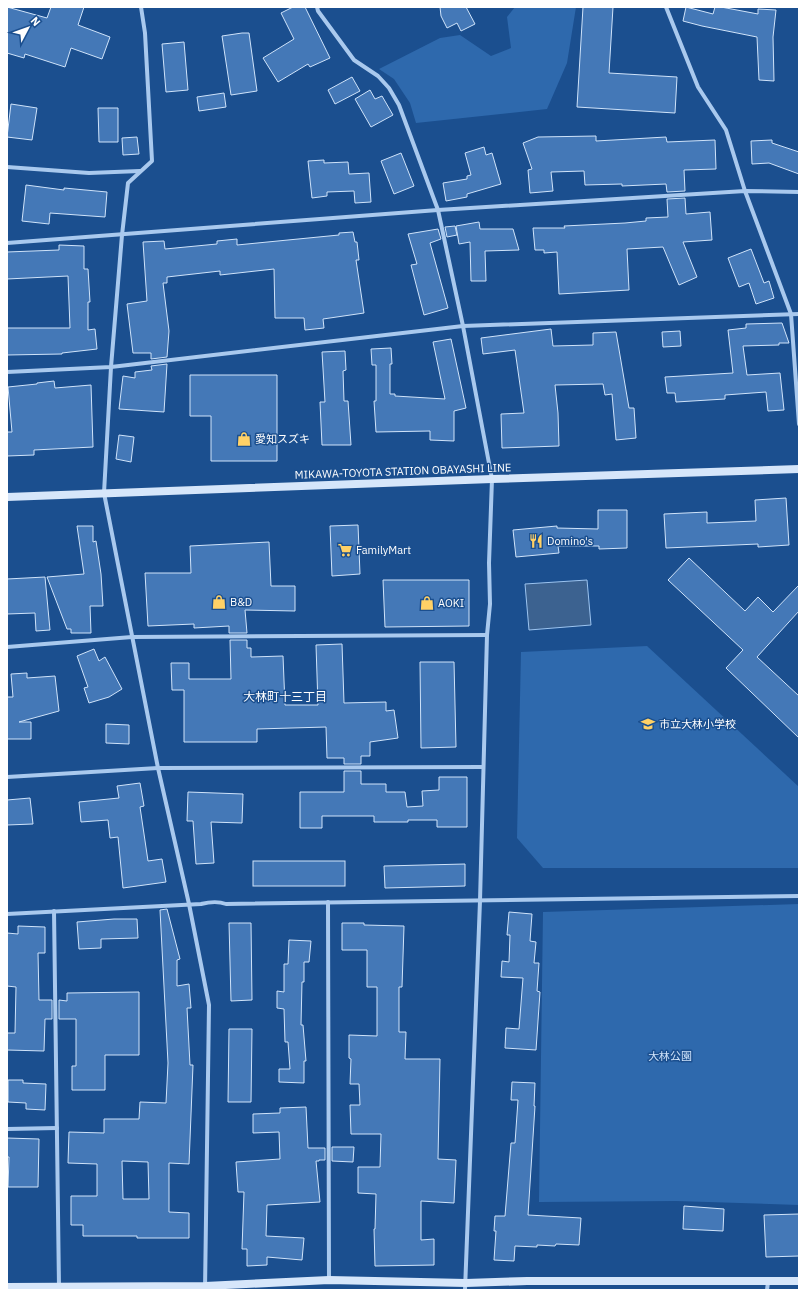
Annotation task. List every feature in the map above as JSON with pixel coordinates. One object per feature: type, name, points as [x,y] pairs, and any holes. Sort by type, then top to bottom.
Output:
[{"type":"street","points":[[141,7],[145,33],[152,160],[128,183],[111,367],[104,493],[158,768],[189,904],[209,1005],[206,1288]]},
{"type":"street","points":[[317,7],[318,11],[354,60],[378,76],[389,88],[399,105],[438,210],[463,326],[492,479],[489,563],[490,604],[487,634],[482,767],[480,901],[466,1286]]},
{"type":"street","points":[[666,7],[698,87],[726,130],[745,191],[791,314],[799,424]]},
{"type":"street","points":[[7,167],[89,172],[141,171]]},
{"type":"street","points":[[7,243],[438,210],[745,191],[799,192]]},
{"type":"street","points":[[7,372],[111,367],[463,326],[799,314]]},
{"type":"street","name":"MIKAWA-TOYOTA STATION OBAYASHI LINE","points":[[7,497],[799,469]]},
{"type":"street","points":[[7,646],[132,637],[487,634]]},
{"type":"street","points":[[7,777],[158,768],[482,767]]},
{"type":"street","points":[[7,914],[202,904],[208,902],[222,902],[226,904],[799,896]]},
{"type":"street","points":[[328,902],[329,1280]]},
{"type":"street","points":[[54,911],[59,1288]]},
{"type":"street","points":[[7,1129],[57,1128]]},
{"type":"street","points":[[7,1286],[59,1288],[206,1288],[329,1280],[466,1286],[527,1281],[767,1286],[799,1281]]},
{"type":"green space","points":[[515,7],[576,7],[567,63],[547,109],[416,123],[410,103],[394,79],[379,69],[440,38],[460,35],[491,56],[511,48],[507,17]]},
{"type":"green space","points":[[647,646],[799,787],[799,868],[543,868],[517,838],[521,652]]},
{"type":"green space","name":"大林公園","points":[[799,904],[799,1205],[676,1201],[539,1202],[543,912]]},
{"type":"shaded area","points":[[587,580],[591,625],[529,630],[525,584]]},
{"type":"building","points":[[7,7],[47,18],[51,7],[84,7],[78,25],[110,37],[102,59],[71,48],[65,67],[25,54],[24,58],[7,53]]},
{"type":"building","points":[[293,7],[305,7],[330,58],[310,67],[308,64],[278,82],[263,58],[294,39],[281,13]]},
{"type":"building","points":[[440,7],[466,7],[475,24],[461,31],[457,23],[447,28],[441,16]]},
{"type":"building","points":[[583,7],[613,7],[609,73],[677,77],[675,113],[577,107]]},
{"type":"building","points":[[686,7],[713,14],[715,7],[758,14],[758,9],[776,10],[773,37],[774,81],[759,80],[757,37],[683,21]]},
{"type":"building","points":[[249,33],[257,91],[231,95],[222,36]]},
{"type":"building","points":[[184,42],[188,90],[166,92],[162,44]]},
{"type":"building","points":[[352,77],[360,91],[335,104],[328,90]]},
{"type":"building","points":[[370,90],[375,99],[382,96],[393,115],[371,127],[355,99]]},
{"type":"building","points":[[224,93],[226,107],[199,111],[197,97]]},
{"type":"building","points":[[11,104],[37,108],[32,140],[7,137]]},
{"type":"building","points":[[98,108],[118,108],[118,142],[99,142]]},
{"type":"building","points":[[596,136],[596,141],[666,137],[667,142],[715,140],[716,169],[684,170],[685,191],[667,192],[666,184],[622,186],[622,184],[585,185],[584,171],[551,172],[553,191],[530,193],[528,170],[532,169],[523,143],[538,137]]},
{"type":"building","points":[[137,137],[139,154],[123,155],[122,138]]},
{"type":"building","points":[[772,140],[772,143],[799,152],[799,174],[769,163],[752,164],[751,141]]},
{"type":"building","points":[[484,147],[486,155],[492,153],[501,184],[467,194],[467,197],[446,201],[443,183],[467,179],[467,176],[471,175],[465,153]]},
{"type":"building","points":[[401,153],[414,186],[394,194],[381,161]]},
{"type":"building","points":[[324,160],[324,163],[348,162],[349,174],[369,173],[371,202],[355,203],[354,191],[327,192],[327,196],[312,198],[308,161]]},
{"type":"building","points":[[26,185],[64,190],[64,188],[107,192],[105,217],[50,213],[49,224],[22,221]]},
{"type":"building","points":[[685,198],[686,214],[710,212],[712,240],[683,242],[697,277],[679,285],[663,247],[627,249],[629,290],[559,294],[557,252],[544,253],[544,250],[535,250],[533,228],[565,228],[564,226],[625,223],[646,221],[646,218],[668,217],[667,199]]},
{"type":"building","points":[[479,222],[480,229],[513,229],[519,250],[485,251],[486,281],[471,281],[470,242],[459,244],[456,226]]},
{"type":"building","points":[[455,226],[457,235],[447,237],[445,227]]},
{"type":"building","points":[[438,229],[441,239],[430,243],[448,308],[424,315],[411,265],[417,264],[408,234]]},
{"type":"building","points":[[353,232],[355,242],[357,242],[359,260],[356,260],[364,313],[323,319],[324,328],[305,330],[304,318],[275,318],[274,269],[220,275],[220,271],[167,277],[167,283],[163,283],[169,331],[167,357],[151,359],[151,353],[133,353],[127,304],[147,301],[143,242],[164,241],[165,249],[217,244],[217,241],[237,239],[237,245],[339,235],[339,233]]},
{"type":"building","points":[[59,245],[84,246],[84,269],[88,269],[90,302],[88,302],[88,330],[95,329],[97,349],[62,354],[7,355],[7,328],[70,328],[68,276],[7,279],[7,252],[59,250]]},
{"type":"building","points":[[751,249],[764,283],[769,281],[774,298],[756,304],[749,283],[739,287],[728,258]]},
{"type":"building","points":[[782,323],[789,343],[779,343],[779,345],[743,346],[747,375],[780,373],[784,410],[768,411],[766,392],[725,395],[725,399],[676,402],[675,393],[667,393],[665,377],[733,373],[728,330],[746,328],[746,324]]},
{"type":"building","points":[[551,329],[553,346],[593,345],[593,333],[616,332],[629,408],[634,408],[636,438],[616,440],[612,394],[605,395],[603,384],[555,385],[559,446],[502,448],[501,414],[524,413],[515,350],[483,354],[481,338]]},
{"type":"building","points":[[680,331],[681,346],[663,347],[662,332]]},
{"type":"building","points":[[451,339],[466,408],[454,411],[454,441],[430,440],[430,431],[376,432],[374,401],[376,401],[376,365],[372,365],[371,349],[391,348],[392,364],[390,364],[390,394],[395,394],[395,396],[445,399],[433,342]]},
{"type":"building","points":[[345,351],[346,370],[343,371],[344,401],[348,401],[351,445],[322,445],[320,402],[325,402],[322,352]]},
{"type":"building","points":[[167,364],[164,412],[119,409],[123,376],[135,378],[135,372],[152,370],[151,366]]},
{"type":"building","name":"愛知スズキ","points":[[190,375],[277,375],[277,461],[211,461],[211,416],[190,416]]},
{"type":"building","points":[[54,381],[55,388],[91,385],[93,447],[34,450],[34,455],[7,456],[7,432],[12,432],[8,387]]},
{"type":"building","points":[[119,435],[134,437],[131,462],[116,459]]},
{"type":"building","points":[[786,498],[789,545],[758,547],[758,544],[666,548],[664,514],[707,512],[707,523],[756,521],[755,500]]},
{"type":"building","points":[[598,510],[627,510],[627,548],[599,549],[599,546],[558,546],[559,553],[516,557],[513,530],[557,526],[557,528],[598,529]]},
{"type":"building","name":"FamilyMart","points":[[358,525],[360,574],[332,576],[330,526]]},
{"type":"building","points":[[77,526],[93,526],[93,542],[96,541],[101,574],[103,606],[90,606],[91,633],[71,633],[71,629],[67,629],[47,577],[84,574]]},
{"type":"building","points":[[269,542],[271,586],[295,586],[295,611],[245,610],[247,633],[229,633],[229,626],[194,628],[194,624],[148,626],[145,573],[191,573],[190,546]]},
{"type":"building","points":[[689,558],[745,611],[758,597],[773,612],[799,585],[799,611],[757,657],[799,696],[799,738],[726,668],[743,650],[668,580]]},
{"type":"building","points":[[45,577],[50,630],[36,631],[35,613],[7,614],[7,579]]},
{"type":"building","name":"AOKI","points":[[383,580],[469,580],[469,626],[385,627]]},
{"type":"building","points":[[230,640],[247,640],[247,648],[251,648],[251,657],[283,656],[285,705],[318,705],[316,645],[342,644],[344,703],[386,702],[386,711],[394,710],[398,738],[370,742],[370,756],[361,756],[361,764],[344,764],[344,758],[327,758],[326,727],[257,729],[257,742],[184,742],[184,690],[172,690],[171,663],[189,663],[189,679],[231,679]]},
{"type":"building","points":[[94,649],[99,661],[105,657],[122,689],[109,697],[89,703],[84,688],[88,687],[77,656]]},
{"type":"building","points":[[420,662],[454,662],[456,747],[421,748]]},
{"type":"building","points":[[27,673],[27,678],[55,676],[59,711],[19,722],[31,722],[31,739],[7,739],[7,697],[13,697],[11,674]]},
{"type":"building","points":[[106,724],[129,725],[129,744],[106,743]]},
{"type":"building","points":[[344,771],[361,771],[361,784],[386,784],[386,792],[405,792],[407,807],[423,806],[422,791],[439,790],[439,777],[467,777],[467,827],[437,827],[437,820],[374,822],[374,816],[322,816],[322,828],[300,828],[300,792],[344,792]]},
{"type":"building","points":[[140,783],[144,806],[140,807],[148,861],[162,859],[166,882],[123,888],[118,837],[110,838],[108,820],[81,822],[79,802],[119,798],[117,786]]},
{"type":"building","points":[[188,792],[243,794],[242,823],[211,822],[214,863],[196,864],[193,821],[187,821]]},
{"type":"building","points":[[30,798],[33,824],[7,825],[7,800]]},
{"type":"building","points":[[253,861],[345,861],[345,886],[253,886]]},
{"type":"building","points":[[465,864],[465,886],[385,888],[384,866]]},
{"type":"building","points":[[167,909],[180,959],[177,960],[177,986],[189,984],[191,1008],[187,1008],[190,1065],[193,1065],[189,1164],[169,1163],[169,1212],[189,1213],[189,1238],[83,1236],[83,1225],[71,1225],[71,1196],[97,1196],[97,1164],[68,1163],[69,1132],[104,1133],[104,1119],[139,1119],[140,1102],[166,1103],[168,1063],[160,910]],"holes":[[[122,1161],[148,1162],[149,1199],[123,1199]]]},
{"type":"building","points":[[509,912],[532,914],[530,941],[536,942],[534,963],[539,963],[537,991],[540,992],[536,1050],[505,1048],[506,1028],[519,1029],[523,978],[501,977],[502,961],[509,962],[510,935],[507,935]]},
{"type":"building","points":[[137,919],[138,938],[101,939],[101,948],[79,949],[77,922]]},
{"type":"building","points":[[229,923],[251,923],[252,1000],[231,1001]]},
{"type":"building","points":[[342,923],[404,926],[402,987],[399,987],[399,1032],[406,1032],[405,1059],[440,1059],[438,1159],[456,1160],[454,1203],[421,1201],[421,1240],[434,1239],[434,1265],[375,1266],[374,1229],[376,1194],[358,1193],[358,1167],[380,1167],[381,1134],[351,1134],[350,1105],[360,1105],[359,1084],[350,1084],[351,1059],[349,1058],[349,1035],[377,1036],[377,987],[367,987],[367,950],[342,950]]},
{"type":"building","points":[[18,926],[45,927],[45,953],[38,953],[39,1000],[52,1000],[52,1019],[45,1019],[44,1051],[7,1050],[7,1033],[15,1033],[16,987],[7,986],[7,933],[18,934]]},
{"type":"building","points":[[289,940],[311,941],[309,962],[304,962],[304,982],[302,982],[301,1025],[303,1025],[306,1061],[304,1061],[304,1083],[279,1082],[279,1069],[290,1069],[288,1042],[285,1042],[284,1009],[277,1008],[277,991],[284,992],[284,964],[288,964]]},
{"type":"building","points":[[139,992],[139,1055],[105,1055],[105,1090],[72,1090],[72,1066],[76,1066],[76,1019],[59,1019],[59,1000],[67,1001],[67,993]]},
{"type":"building","points":[[229,1029],[252,1029],[251,1102],[228,1102]]},
{"type":"building","points":[[8,1080],[23,1080],[23,1083],[46,1084],[45,1110],[26,1109],[26,1103],[8,1102]]},
{"type":"building","points":[[512,1082],[535,1083],[535,1106],[528,1215],[581,1218],[579,1245],[556,1244],[555,1246],[537,1245],[537,1247],[515,1246],[514,1261],[494,1260],[496,1231],[494,1231],[495,1216],[505,1216],[511,1143],[515,1143],[518,1100],[511,1100]]},
{"type":"building","points":[[306,1107],[308,1148],[325,1148],[325,1160],[316,1161],[320,1202],[267,1205],[266,1236],[304,1238],[302,1260],[267,1257],[267,1265],[247,1266],[247,1249],[242,1249],[244,1192],[238,1192],[236,1162],[280,1159],[279,1132],[253,1133],[253,1114],[280,1113],[280,1108]]},
{"type":"building","points":[[7,1138],[39,1139],[38,1187],[8,1187],[9,1157],[7,1157]]},
{"type":"building","points":[[332,1147],[354,1147],[353,1162],[332,1161]]},
{"type":"building","points":[[684,1206],[724,1209],[723,1231],[683,1229]]},
{"type":"building","points":[[799,1214],[799,1256],[766,1257],[764,1215]]},
{"type":"place","name":"愛知スズキ","points":[[244,439]]},
{"type":"place","name":"Domino's","points":[[536,541]]},
{"type":"place","name":"FamilyMart","points":[[345,550]]},
{"type":"place","name":"B&D","points":[[219,602]]},
{"type":"place","name":"AOKI","points":[[427,603]]},
{"type":"place","name":"市立大林小学校","points":[[648,724]]},
{"type":"district","name":"大林町十三丁目","points":[[285,696]]}]
